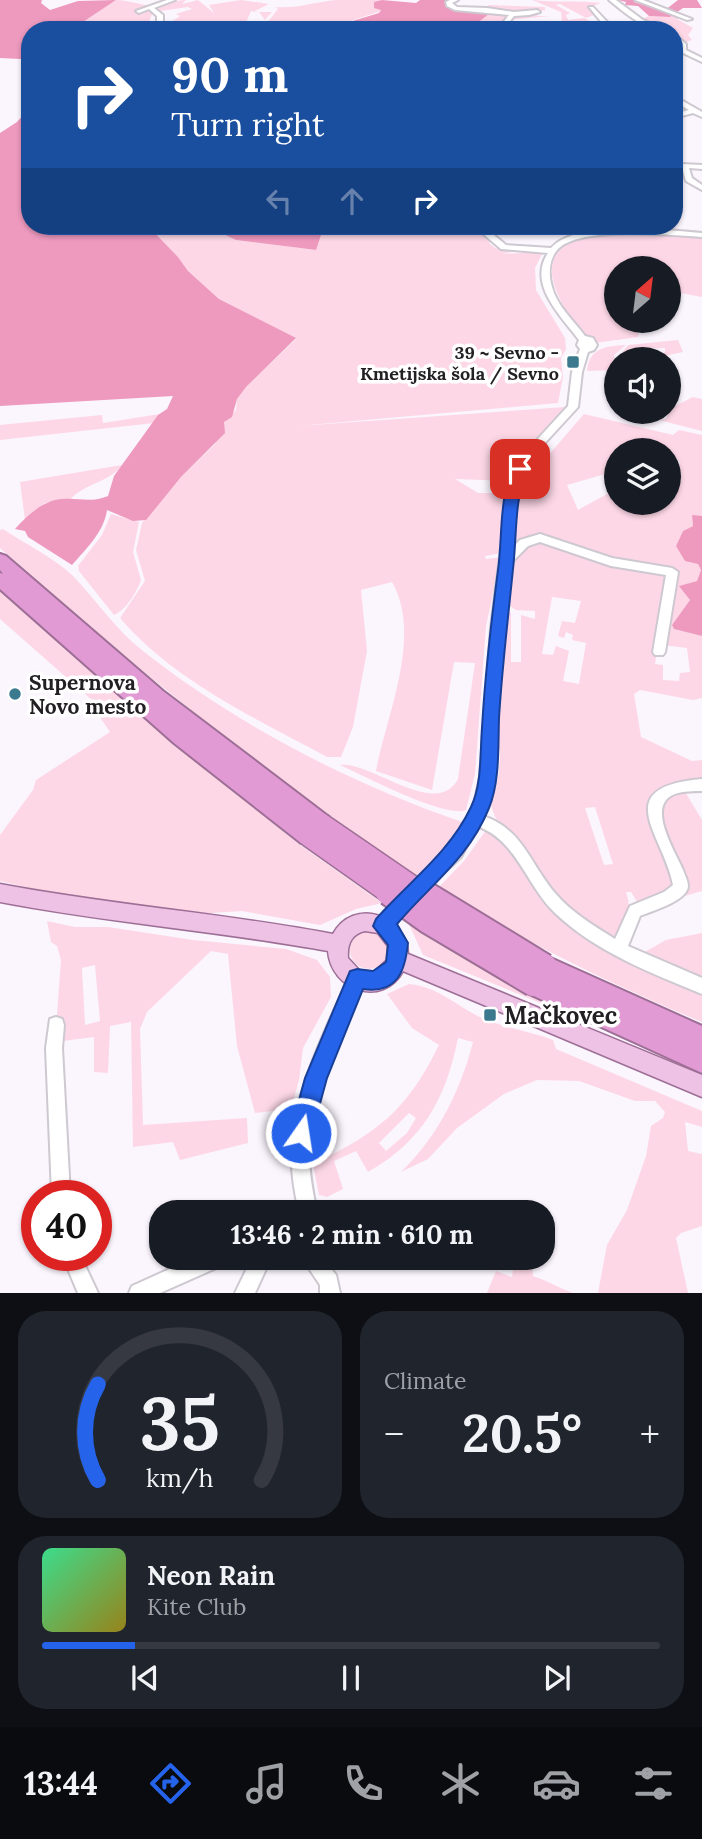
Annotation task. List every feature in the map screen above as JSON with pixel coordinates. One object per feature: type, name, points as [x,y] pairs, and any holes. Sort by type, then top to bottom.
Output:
[{"type":"highway","points":[[0,560],[42,601],[315,830],[428,920],[702,1060]]},
{"type":"highway","points":[[0,579],[37,615],[181,737],[315,830]]},
{"type":"highway","points":[[539,975],[702,1039]]},
{"type":"main road","points":[[0,893],[101,911],[253,929],[338,944]]},
{"type":"main road","points":[[366,922],[383,926],[391,931],[398,943],[398,960],[390,973],[383,978],[365,981],[342,968],[338,961],[338,944],[342,936],[357,924],[366,922]]},
{"type":"main road","points":[[398,960],[702,1086]]},
{"type":"street","points":[[139,11],[172,0]]},
{"type":"street","points":[[455,0],[449,2],[455,8],[511,16],[537,12]]},
{"type":"street","points":[[612,0],[641,21]]},
{"type":"street","points":[[638,0],[689,19]]},
{"type":"street","points":[[151,8],[159,13],[159,21]]},
{"type":"street","points":[[591,8],[603,21]]},
{"type":"street","points":[[507,21],[511,16]]},
{"type":"street","points":[[683,51],[702,60]]},
{"type":"street","points":[[683,104],[702,115]]},
{"type":"street","points":[[683,114],[692,111]]},
{"type":"street","points":[[683,163],[702,167]]},
{"type":"street","points":[[683,167],[689,179],[702,188]]},
{"type":"street","points":[[683,233],[702,235]]},
{"type":"street","points":[[495,235],[503,247],[546,247],[583,235]]},
{"type":"street","points":[[567,235],[573,238]]},
{"type":"street","points":[[383,926],[412,892],[456,852],[481,806],[487,777],[497,628],[514,484],[528,456],[573,407],[584,344],[551,297],[546,283],[546,247]]},
{"type":"street","points":[[505,562],[524,543],[540,538],[611,562],[672,572],[659,652]]},
{"type":"street","points":[[619,948],[635,911],[669,897],[681,888],[655,816],[660,797],[668,790],[702,785]]},
{"type":"street","points":[[475,819],[498,826],[509,836],[550,897],[584,928],[619,948],[702,986]]},
{"type":"street","points":[[305,1200],[298,1163],[305,1111],[357,978]]},
{"type":"street","points":[[57,1025],[54,1048],[60,1180]]},
{"type":"street","points":[[139,1293],[189,1270]]},
{"type":"street","points":[[245,1293],[256,1270]]},
{"type":"street","points":[[320,1270],[329,1282],[330,1293]]},
{"type":"street","points":[[78,1271],[88,1293]]},
{"type":"shaded area","points":[[0,0],[42,0],[41,3],[50,10],[78,1],[116,0],[84,21],[21,21],[21,59],[0,58]]},
{"type":"shaded area","points":[[116,0],[153,6],[182,0],[186,0],[182,4],[198,0],[214,13],[209,5],[241,0],[269,4],[251,11],[247,21],[172,21],[180,16],[176,14],[192,9],[188,7],[160,11],[150,8],[156,12],[153,12],[149,21],[84,21]]},
{"type":"shaded area","points":[[336,0],[382,0],[375,2],[381,11],[350,21],[269,21],[278,9],[276,7]]},
{"type":"shaded area","points":[[453,0],[449,1],[453,9],[489,14],[480,21],[353,21],[379,13],[381,10],[374,8],[374,2]]},
{"type":"shaded area","points":[[532,0],[601,3],[589,7],[594,15],[586,18],[560,4],[556,5],[570,13],[566,15],[568,20],[584,18],[590,21],[562,21],[561,12]]},
{"type":"shaded area","points":[[618,0],[636,0],[634,2],[664,11],[678,0],[697,0],[702,8],[683,8],[670,17],[649,16],[638,6],[625,5],[626,2]]},
{"type":"shaded area","points":[[488,5],[545,7],[545,11],[534,8],[531,11],[538,16],[550,16],[508,20],[513,15],[505,15],[509,18],[506,21],[478,21],[489,14]]},
{"type":"shaded area","points":[[259,12],[272,12],[265,20]]},
{"type":"shaded area","points":[[677,14],[683,17],[677,19],[681,21],[637,21],[649,16],[669,17]]},
{"type":"shaded area","points":[[683,22],[693,28],[688,35],[692,40],[683,43]]},
{"type":"shaded area","points":[[21,117],[21,235],[157,235],[188,271],[219,299],[296,338],[246,387],[237,399],[232,417],[224,422],[225,433],[181,477],[146,520],[133,521],[107,510],[98,533],[72,565],[28,537],[25,531],[15,529],[49,502],[108,496],[114,476],[158,415],[167,409],[173,396],[0,406],[0,133]]},
{"type":"shaded area","points":[[157,235],[225,235],[236,240],[315,250],[321,235],[486,235],[492,240],[489,243],[495,248],[512,252],[501,254],[543,252],[535,268],[536,290],[565,338],[566,349],[561,358],[563,377],[558,403],[298,426],[565,407],[522,454],[509,481],[455,479],[478,493],[492,493],[494,486],[508,484],[501,553],[485,556],[486,559],[501,557],[486,626],[475,774],[466,810],[456,811],[423,802],[340,765],[353,766],[402,786],[434,793],[448,790],[458,779],[475,663],[454,662],[432,790],[376,771],[403,651],[401,603],[392,582],[361,590],[367,651],[353,727],[341,757],[327,757],[217,697],[165,661],[120,618],[145,581],[136,550],[142,523],[181,477],[215,444],[224,422],[236,410],[237,399],[246,387],[296,339],[219,299],[188,271]]},
{"type":"shaded area","points":[[225,235],[321,235],[316,250],[236,240]]},
{"type":"shaded area","points":[[599,235],[702,237],[702,297],[681,293],[681,256],[604,256],[604,333],[639,334],[638,337],[588,344],[574,324],[555,286],[552,270],[555,256],[566,245]]},
{"type":"shaded area","points":[[678,340],[681,347],[626,347]]},
{"type":"shaded area","points":[[604,348],[604,370],[587,371],[591,357]]},
{"type":"shaded area","points":[[693,397],[702,399],[702,431],[675,424],[681,424],[681,403]]},
{"type":"shaded area","points":[[160,414],[154,423],[0,440],[0,425],[102,415],[103,423]]},
{"type":"shaded area","points":[[584,414],[604,419],[604,424],[626,424],[673,435],[679,430],[702,435],[702,516],[692,516],[693,526],[683,531],[676,546],[685,560],[698,564],[701,570],[697,581],[680,586],[690,600],[672,625],[674,629],[702,636],[702,698],[693,700],[640,690],[634,694],[641,737],[692,761],[702,760],[702,783],[668,789],[654,804],[655,827],[678,882],[674,892],[639,905],[631,892],[626,892],[629,904],[627,919],[622,936],[613,939],[592,927],[553,894],[507,828],[496,819],[491,806],[499,772],[500,751],[494,738],[501,610],[511,613],[511,662],[521,662],[521,615],[535,619],[535,611],[516,610],[504,602],[511,561],[527,543],[536,540],[623,566],[669,572],[655,664],[663,665],[663,680],[679,681],[680,673],[690,672],[687,648],[662,645],[675,570],[620,563],[541,538],[529,538],[510,552],[515,510],[527,472],[537,475],[546,458]],"holes":[[[552,597],[581,601],[575,623],[562,621],[558,636],[564,638],[566,632],[573,635],[572,640],[586,643],[579,684],[563,681],[569,651],[556,646],[553,655],[542,654]],[[595,807],[613,864],[604,865],[585,808]]]},
{"type":"shaded area","points":[[122,465],[110,476],[82,490],[70,500],[45,503],[25,520],[20,482]]},
{"type":"shaded area","points":[[111,514],[139,522],[133,552],[141,580],[130,600],[114,615],[79,571],[78,566],[102,535]]},
{"type":"shaded area","points":[[692,515],[702,516],[702,636],[674,629],[672,625],[690,600],[679,586],[697,581],[701,570],[698,564],[685,561],[676,546],[683,531],[693,526]]},
{"type":"shaded area","points":[[3,529],[66,570],[133,643],[217,703],[295,750],[336,770],[462,822],[436,860],[417,876],[247,753],[146,674],[0,548],[0,530]]},
{"type":"shaded area","points":[[0,588],[139,713],[296,842],[382,903],[356,909],[320,925],[242,911],[196,914],[54,894],[0,881],[0,835],[33,790],[36,780],[110,732],[93,707],[92,700],[0,619]]},
{"type":"shaded area","points":[[684,790],[702,820],[702,891],[681,897],[658,816],[667,796]]},
{"type":"shaded area","points":[[492,827],[504,835],[551,905],[702,991],[702,1022],[567,961],[437,889]]},
{"type":"shaded area","points":[[47,921],[75,927],[108,927],[193,940],[286,949],[317,960],[330,977],[331,997],[303,1048],[299,1080],[291,1109],[255,1113],[237,1046],[228,954],[211,951],[147,1012],[140,1029],[143,1125],[247,1118],[248,1143],[180,1160],[173,1142],[133,1147],[131,1022],[110,1026],[108,1073],[94,1072],[94,1037],[55,1042],[61,960],[57,946],[51,942]],"holes":[[[95,965],[100,1021],[85,1025],[82,968]]]},
{"type":"shaded area","points":[[408,922],[548,1006],[423,955]]},
{"type":"shaded area","points":[[369,931],[382,937],[388,950],[382,963],[369,969],[356,963],[350,950],[356,937]]},
{"type":"shaded area","points":[[702,933],[702,980],[643,953],[666,940]]},
{"type":"shaded area","points":[[409,984],[431,990],[479,1016],[553,1040],[556,1049],[702,1111],[702,1127],[685,1122],[688,1151],[702,1154],[702,1226],[681,1233],[676,1238],[688,1293],[598,1293],[607,1245],[627,1210],[646,1156],[651,1126],[663,1118],[665,1112],[655,1101],[635,1101],[579,1081],[537,1080],[504,1094],[457,1128],[428,1159],[401,1172],[426,1144],[454,1096],[473,1042],[458,1038],[439,1099],[417,1132],[387,1160],[368,1172],[356,1151],[334,1161],[343,1189],[327,1197],[319,1195],[310,1150],[329,1156],[381,1124],[407,1098],[439,1045],[412,1028],[387,994]],"holes":[[[409,1113],[416,1118],[407,1133],[386,1151],[379,1143]]]},
{"type":"shaded area","points":[[513,1270],[532,1270],[533,1276],[573,1293],[487,1293],[496,1271],[512,1277]]},
{"type":"place","name":"39 ~ Sevno - Kmetijska šola / Sevno","points":[[573,362]]},
{"type":"place","name":"Supernova Novo mesto","points":[[15,694]]},
{"type":"place","name":"Mačkovec","points":[[490,1015]]},
{"type":"route","points":[[301,1133],[316,1078],[357,978],[374,981],[383,978],[396,966],[400,951],[398,943],[391,931],[383,926],[412,892],[456,852],[470,831],[481,806],[487,777],[497,628],[506,567],[508,527],[514,484],[520,469]]}]
